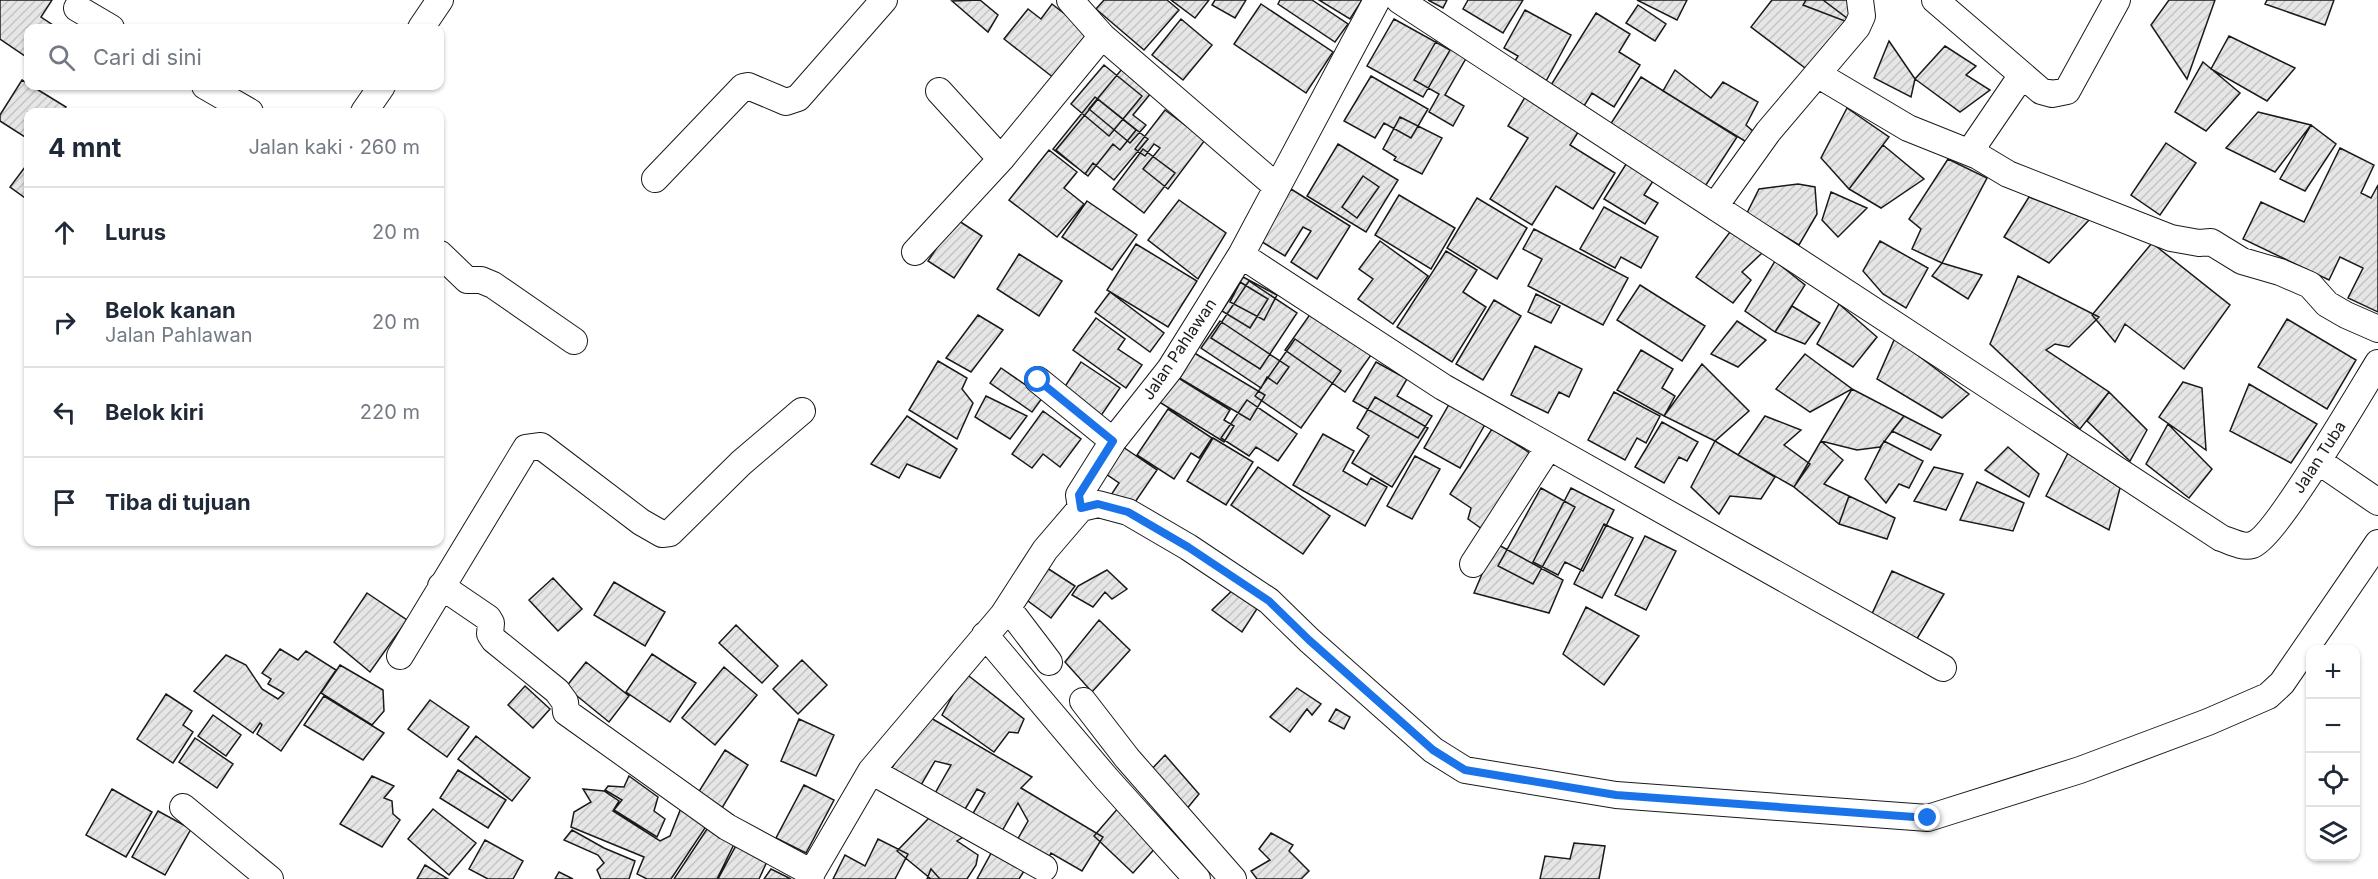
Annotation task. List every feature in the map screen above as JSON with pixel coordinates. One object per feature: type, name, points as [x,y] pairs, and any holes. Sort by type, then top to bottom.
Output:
[{"type":"street","points":[[424,24],[440,0]]},
{"type":"street","points":[[655,180],[743,87],[748,86],[786,102],[798,98],[884,0]]},
{"type":"street","points":[[1070,0],[1102,36],[1277,187]]},
{"type":"street","name":"Jalan Pahlawan","points":[[1074,517],[1079,495],[1113,441],[1170,369],[1241,255],[1377,0]]},
{"type":"street","points":[[1399,0],[1715,206],[1768,132],[1857,27],[1862,16],[1860,0]]},
{"type":"street","points":[[1935,0],[2022,75],[2047,93],[2067,91],[2117,0]]},
{"type":"street","points":[[77,8],[104,24]]},
{"type":"street","points":[[915,252],[1001,159],[1102,36]]},
{"type":"street","points":[[1817,74],[1908,128],[1978,156],[2008,174],[2171,238],[2199,243],[2211,242],[2242,261],[2280,272],[2310,285],[2327,304],[2378,329]]},
{"type":"street","points":[[1978,156],[1975,144],[2022,75]]},
{"type":"street","points":[[212,90],[243,108]]},
{"type":"street","points":[[367,108],[379,90]]},
{"type":"street","points":[[939,91],[1001,159]]},
{"type":"street","name":"Jalan Tuba","points":[[1715,206],[2221,538],[2245,546],[2253,545],[2266,536],[2326,466],[2378,363]]},
{"type":"street","points":[[1241,255],[1443,387],[1943,668]]},
{"type":"street","points":[[444,258],[467,280],[481,280],[492,285],[574,341]]},
{"type":"street","points":[[1038,380],[1113,441]]},
{"type":"street","points":[[400,656],[526,448],[541,446],[641,522],[662,534],[670,533],[741,463],[802,411]]},
{"type":"street","points":[[1473,564],[1548,448]]},
{"type":"street","points":[[2326,466],[2378,502]]},
{"type":"street","points":[[441,586],[488,618],[491,623],[490,634],[494,640],[557,691],[565,702],[566,712],[727,826],[810,876],[871,771],[997,622],[1045,549],[1074,517],[1098,504],[1128,512],[1188,547],[1269,601],[1309,640],[1433,750],[1465,770],[1616,795],[1928,818],[2080,770],[2208,722],[2268,696],[2282,684],[2378,543]]},
{"type":"street","points":[[997,622],[1049,662]]},
{"type":"street","points":[[997,622],[1117,768],[1176,834],[1233,879]]},
{"type":"street","points":[[1083,701],[1117,768]]},
{"type":"street","points":[[871,771],[1044,868]]},
{"type":"street","points":[[183,807],[270,879]]},
{"type":"street","points":[[1176,834],[1197,879]]},
{"type":"building","points":[[0,0],[52,0],[41,17],[52,24],[24,24],[24,55],[0,39]]},
{"type":"building","points":[[980,0],[998,15],[988,32],[952,1]]},
{"type":"building","points":[[1104,0],[1167,0],[1179,10],[1144,50],[1096,9]]},
{"type":"building","points":[[1171,0],[1209,0],[1195,18]]},
{"type":"building","points":[[1215,0],[1246,0],[1235,18],[1212,5]]},
{"type":"building","points":[[1280,0],[1312,0],[1348,24],[1335,42],[1278,4]]},
{"type":"building","points":[[1319,0],[1362,0],[1350,19]]},
{"type":"building","points":[[1428,0],[1447,0],[1443,8]]},
{"type":"building","points":[[1468,0],[1523,0],[1503,33],[1463,9]]},
{"type":"building","points":[[1637,0],[1687,0],[1677,20]]},
{"type":"building","points":[[1772,0],[1823,0],[1852,22],[1813,74],[1751,27]]},
{"type":"building","points":[[1806,0],[1847,0],[1851,3],[1850,23],[1803,5]]},
{"type":"building","points":[[2169,0],[2215,0],[2187,79],[2151,25]]},
{"type":"building","points":[[2267,0],[2334,0],[2325,25],[2265,4]]},
{"type":"building","points":[[1052,4],[1094,37],[1059,82],[1004,39],[1028,9],[1041,19]]},
{"type":"building","points":[[1261,4],[1333,52],[1306,93],[1234,44]]},
{"type":"building","points":[[1638,5],[1666,24],[1655,41],[1626,23]]},
{"type":"building","points":[[1525,10],[1571,35],[1545,83],[1512,66],[1518,56],[1504,48]]},
{"type":"building","points":[[1596,13],[1630,34],[1619,52],[1640,65],[1614,107],[1592,93],[1584,106],[1551,85]]},
{"type":"building","points":[[1181,19],[1212,45],[1183,80],[1152,55]]},
{"type":"building","points":[[1394,19],[1450,50],[1423,97],[1367,66]]},
{"type":"building","points":[[1442,31],[1472,48],[1445,95],[1464,106],[1453,126],[1429,112],[1439,94],[1414,80]]},
{"type":"building","points":[[2229,36],[2295,68],[2267,101],[2211,69]]},
{"type":"building","points":[[1889,41],[1915,79],[1911,97],[1874,78]]},
{"type":"building","points":[[1945,46],[1976,66],[1966,75],[1990,90],[1960,112],[1915,79]]},
{"type":"building","points":[[2203,62],[2240,93],[2206,131],[2175,112]]},
{"type":"building","points":[[1104,65],[1142,96],[1109,136],[1071,104]]},
{"type":"building","points":[[1122,69],[1151,93],[1133,115],[1146,125],[1130,143],[1089,109]]},
{"type":"building","points":[[1675,70],[1711,98],[1723,82],[1758,102],[1746,125],[1761,138],[1753,146],[1663,91]]},
{"type":"building","points":[[1371,76],[1428,109],[1411,138],[1384,123],[1375,138],[1344,121]]},
{"type":"building","points":[[1641,77],[1737,137],[1704,188],[1608,128]]},
{"type":"building","points":[[22,80],[24,90],[38,90],[66,107],[24,108],[24,136],[0,121],[0,115]]},
{"type":"building","points":[[1528,92],[1582,126],[1570,145],[1615,173],[1593,209],[1556,186],[1532,225],[1490,199],[1528,138],[1508,126]]},
{"type":"building","points":[[1095,97],[1136,130],[1120,150],[1113,144],[1088,176],[1053,149]]},
{"type":"building","points":[[1098,99],[1148,139],[1114,180],[1093,163],[1085,174],[1056,150]]},
{"type":"building","points":[[1847,108],[1889,137],[1849,189],[1821,158]]},
{"type":"building","points":[[1165,110],[1205,140],[1168,189],[1143,169],[1160,148],[1154,144],[1145,156],[1135,149]]},
{"type":"building","points":[[2258,112],[2311,125],[2275,172],[2226,148]]},
{"type":"building","points":[[1400,117],[1442,138],[1422,174],[1394,160],[1396,157],[1383,149]]},
{"type":"building","points":[[2311,125],[2336,144],[2305,191],[2280,179]]},
{"type":"building","points":[[2166,143],[2196,163],[2160,215],[2131,195]]},
{"type":"building","points":[[1338,144],[1398,180],[1366,232],[1307,196]]},
{"type":"building","points":[[1883,145],[1924,179],[1881,208],[1849,189]]},
{"type":"building","points":[[2340,148],[2374,165],[2361,193],[2371,198],[2378,185],[2378,312],[2348,298],[2363,268],[2340,257],[2329,280],[2243,239],[2261,202],[2304,222]]},
{"type":"building","points":[[1143,149],[1175,173],[1144,213],[1113,189]]},
{"type":"building","points":[[1049,150],[1077,172],[1064,188],[1084,204],[1057,237],[1009,200]]},
{"type":"building","points":[[1948,159],[1987,178],[1942,263],[1912,249],[1921,229],[1909,219]]},
{"type":"building","points":[[1628,161],[1655,178],[1644,195],[1658,203],[1645,224],[1604,199]]},
{"type":"building","points":[[24,168],[24,197],[10,187]]},
{"type":"building","points":[[1363,176],[1379,187],[1357,218],[1342,207]]},
{"type":"building","points":[[1798,184],[1815,187],[1817,214],[1799,245],[1747,213],[1759,189]]},
{"type":"building","points":[[1291,189],[1350,226],[1317,279],[1291,262],[1311,231],[1303,227],[1285,256],[1259,240]]},
{"type":"building","points":[[1831,192],[1867,208],[1838,237],[1822,220]]},
{"type":"building","points":[[1399,195],[1455,228],[1431,269],[1375,235]]},
{"type":"building","points":[[2029,197],[2089,220],[2049,263],[2004,237]]},
{"type":"building","points":[[1477,198],[1527,228],[1497,279],[1447,248]]},
{"type":"building","points":[[1179,200],[1226,233],[1198,279],[1148,240]]},
{"type":"building","points":[[1087,201],[1137,235],[1112,270],[1062,237]]},
{"type":"building","points":[[1604,207],[1658,237],[1641,268],[1621,257],[1615,268],[1580,249]]},
{"type":"building","points":[[956,219],[982,236],[954,278],[928,261]]},
{"type":"building","points":[[1733,228],[1762,253],[1742,272],[1751,280],[1733,303],[1696,277]]},
{"type":"building","points":[[1534,229],[1628,278],[1603,325],[1528,286],[1542,259],[1523,249]]},
{"type":"building","points":[[1380,241],[1428,276],[1393,324],[1358,299],[1373,279],[1359,269]]},
{"type":"building","points":[[1880,241],[1928,268],[1906,308],[1883,294],[1863,271]]},
{"type":"building","points":[[2152,243],[2230,305],[2184,369],[2125,324],[2115,342],[2092,315]]},
{"type":"building","points":[[1136,244],[1197,281],[1168,327],[1107,290]]},
{"type":"building","points":[[1446,251],[1477,270],[1463,292],[1486,307],[1452,362],[1397,327]]},
{"type":"building","points":[[1019,254],[1062,281],[1039,316],[997,289]]},
{"type":"building","points":[[1775,261],[1805,285],[1775,332],[1745,311]]},
{"type":"building","points":[[1942,263],[1982,275],[1968,299],[1932,276]]},
{"type":"building","points":[[2018,276],[2099,317],[2069,347],[2055,344],[2046,350],[2109,392],[2080,429],[1990,344]]},
{"type":"building","points":[[1243,277],[1277,295],[1264,320],[1230,302]]},
{"type":"building","points":[[1249,281],[1297,313],[1260,369],[1211,338]]},
{"type":"building","points":[[1240,282],[1268,299],[1250,328],[1222,311]]},
{"type":"building","points":[[1640,285],[1705,326],[1682,361],[1617,320]]},
{"type":"building","points":[[1110,292],[1164,333],[1150,352],[1095,312]]},
{"type":"building","points":[[1536,294],[1560,306],[1551,323],[1528,312]]},
{"type":"building","points":[[1494,300],[1521,316],[1483,380],[1456,364]]},
{"type":"building","points":[[1839,304],[1877,337],[1853,367],[1817,344]]},
{"type":"building","points":[[1792,306],[1820,323],[1805,344],[1775,332]]},
{"type":"building","points":[[1311,313],[1371,355],[1345,392],[1285,350]]},
{"type":"building","points":[[978,315],[1003,330],[971,372],[946,358]]},
{"type":"building","points":[[1096,318],[1125,339],[1118,349],[1142,365],[1126,388],[1073,350]]},
{"type":"building","points":[[2287,319],[2356,360],[2327,409],[2258,367]]},
{"type":"building","points":[[1220,321],[1289,367],[1277,384],[1267,377],[1261,388],[1201,348]]},
{"type":"building","points":[[1737,321],[1766,340],[1738,367],[1711,354]]},
{"type":"building","points":[[1895,338],[1969,394],[1942,418],[1877,379]]},
{"type":"building","points":[[1295,339],[1341,371],[1301,428],[1255,396]]},
{"type":"building","points":[[1535,346],[1582,369],[1569,397],[1559,392],[1548,413],[1511,395]]},
{"type":"building","points":[[1641,350],[1673,369],[1662,388],[1675,396],[1664,416],[1617,390]]},
{"type":"building","points":[[1191,351],[1265,395],[1250,420],[1176,376]]},
{"type":"building","points":[[1805,354],[1852,389],[1810,412],[1776,389]]},
{"type":"building","points":[[938,361],[967,378],[962,389],[973,403],[957,439],[909,410]]},
{"type":"building","points":[[1081,362],[1120,388],[1098,420],[1062,391]]},
{"type":"building","points":[[1376,362],[1407,379],[1397,396],[1432,416],[1418,438],[1353,401]]},
{"type":"building","points":[[1702,364],[1749,411],[1715,441],[1664,416]]},
{"type":"building","points":[[1001,368],[1043,397],[1032,412],[990,383]]},
{"type":"building","points":[[1172,374],[1230,410],[1224,420],[1234,426],[1224,442],[1156,400]]},
{"type":"building","points":[[2183,382],[2202,388],[2206,450],[2159,417]]},
{"type":"building","points":[[2249,384],[2317,424],[2291,463],[2230,431]]},
{"type":"building","points":[[1852,389],[1904,416],[1880,447],[1857,450],[1821,441]]},
{"type":"building","points":[[1614,392],[1660,416],[1646,443],[1637,438],[1625,460],[1588,440]]},
{"type":"building","points":[[2109,392],[2147,430],[2130,461],[2087,421]]},
{"type":"building","points":[[986,396],[1027,416],[1010,439],[975,417]]},
{"type":"building","points":[[1375,397],[1428,428],[1392,487],[1352,463],[1369,436],[1357,428]]},
{"type":"building","points":[[1247,400],[1297,434],[1278,461],[1256,447],[1249,456],[1221,438]]},
{"type":"building","points":[[1451,401],[1487,421],[1460,468],[1424,448]]},
{"type":"building","points":[[1168,409],[1212,438],[1199,458],[1191,453],[1174,479],[1137,455]]},
{"type":"building","points":[[1043,411],[1081,439],[1060,467],[1043,454],[1032,468],[1012,454]]},
{"type":"building","points":[[907,416],[957,449],[940,478],[907,464],[899,478],[871,464]]},
{"type":"building","points":[[1765,416],[1801,430],[1784,445],[1810,464],[1794,487],[1738,455]]},
{"type":"building","points":[[1904,416],[1941,435],[1931,450],[1892,431]]},
{"type":"building","points":[[1662,422],[1698,442],[1687,461],[1679,457],[1664,483],[1635,467]]},
{"type":"building","points":[[2168,424],[2212,469],[2189,498],[2146,464]]},
{"type":"building","points":[[1492,429],[1530,453],[1482,529],[1468,519],[1471,508],[1450,494]]},
{"type":"building","points":[[1323,434],[1354,451],[1343,471],[1367,485],[1371,478],[1387,487],[1365,526],[1293,485]]},
{"type":"building","points":[[1213,438],[1253,462],[1226,505],[1187,481]]},
{"type":"building","points":[[1715,441],[1775,477],[1761,499],[1730,496],[1719,514],[1691,487]]},
{"type":"building","points":[[1821,441],[1843,460],[1824,484],[1849,496],[1839,524],[1794,487]]},
{"type":"building","points":[[1884,441],[1923,461],[1909,488],[1899,484],[1886,503],[1865,479]]},
{"type":"building","points":[[1123,447],[1157,470],[1131,508],[1111,495],[1119,483],[1106,474]]},
{"type":"building","points":[[2008,447],[2039,474],[2029,497],[1985,470]]},
{"type":"building","points":[[2068,453],[2120,488],[2109,530],[2046,496]]},
{"type":"building","points":[[1415,456],[1440,469],[1412,519],[1387,506]]},
{"type":"building","points":[[1258,467],[1330,516],[1303,554],[1231,505]]},
{"type":"building","points":[[1934,467],[1963,474],[1946,510],[1914,501]]},
{"type":"building","points":[[1977,482],[2024,503],[2013,531],[1960,520]]},
{"type":"building","points":[[1541,488],[1575,507],[1533,584],[1498,566]]},
{"type":"building","points":[[1571,488],[1614,510],[1583,571],[1565,562],[1558,575],[1533,562]]},
{"type":"building","points":[[1849,496],[1895,518],[1887,539],[1839,524]]},
{"type":"building","points":[[1604,524],[1633,538],[1602,598],[1574,584]]},
{"type":"building","points":[[1645,536],[1676,551],[1646,610],[1615,595]]},
{"type":"building","points":[[1495,543],[1563,580],[1549,613],[1474,593]]},
{"type":"building","points":[[1044,566],[1075,586],[1051,618],[1020,595]]},
{"type":"building","points":[[1107,570],[1127,589],[1112,599],[1105,592],[1093,607],[1072,595],[1078,586]]},
{"type":"building","points":[[1892,571],[1944,594],[1915,642],[1870,618]]},
{"type":"building","points":[[553,578],[582,609],[558,631],[529,600]]},
{"type":"building","points":[[614,582],[665,612],[645,646],[594,615]]},
{"type":"building","points":[[1238,585],[1262,601],[1242,632],[1212,610]]},
{"type":"building","points":[[367,593],[407,620],[370,672],[334,642]]},
{"type":"building","points":[[1586,607],[1639,636],[1604,685],[1563,654]]},
{"type":"building","points":[[1099,620],[1130,650],[1092,692],[1065,662]]},
{"type":"building","points":[[736,625],[778,666],[762,683],[719,643]]},
{"type":"building","points":[[280,649],[298,660],[306,651],[336,670],[281,751],[257,734],[262,725],[260,723],[253,733],[194,691],[226,655],[246,665],[262,689],[278,699],[284,693],[268,684],[271,679],[262,673]]},
{"type":"building","points":[[652,654],[696,683],[670,722],[626,692]]},
{"type":"building","points":[[802,660],[827,685],[798,714],[773,689]]},
{"type":"building","points":[[586,662],[629,696],[609,722],[566,687]]},
{"type":"building","points":[[340,665],[383,690],[384,711],[372,725],[321,693]]},
{"type":"building","points":[[724,667],[757,695],[715,745],[682,718]]},
{"type":"building","points":[[965,673],[1024,719],[1018,733],[1009,732],[994,752],[942,715]]},
{"type":"building","points":[[525,686],[550,709],[533,728],[508,705]]},
{"type":"building","points":[[1297,688],[1321,704],[1312,715],[1307,709],[1290,732],[1270,717]]},
{"type":"building","points":[[166,694],[192,711],[183,725],[193,732],[173,763],[137,739]]},
{"type":"building","points":[[324,696],[384,733],[363,760],[304,725]]},
{"type":"building","points":[[430,700],[469,727],[447,757],[408,729]]},
{"type":"building","points":[[1336,709],[1350,717],[1344,729],[1329,721]]},
{"type":"building","points":[[924,714],[1032,777],[1021,788],[1103,837],[1082,871],[1051,853],[1047,861],[1016,842],[1028,821],[1018,803],[1002,831],[972,815],[985,793],[977,789],[964,811],[934,795],[951,765],[935,761],[921,785],[892,768]]},
{"type":"building","points":[[213,715],[241,735],[226,756],[198,736]]},
{"type":"building","points":[[799,719],[834,735],[816,776],[781,761]]},
{"type":"building","points":[[476,736],[530,778],[512,801],[458,759]]},
{"type":"building","points":[[195,738],[233,764],[217,788],[179,762]]},
{"type":"building","points":[[725,750],[748,765],[722,808],[698,793]]},
{"type":"building","points":[[1165,755],[1199,794],[1185,811],[1150,771]]},
{"type":"building","points":[[458,770],[506,800],[488,828],[440,798]]},
{"type":"building","points":[[372,776],[394,786],[384,798],[392,801],[393,814],[400,820],[382,847],[340,824]]},
{"type":"building","points":[[629,776],[658,797],[654,811],[665,819],[657,837],[614,810],[622,800],[605,790],[608,786],[624,787]]},
{"type":"building","points":[[804,785],[834,800],[806,853],[776,838]]},
{"type":"building","points":[[112,789],[152,812],[126,857],[86,835]]},
{"type":"building","points":[[583,789],[604,791],[619,801],[613,811],[660,841],[670,836],[681,808],[707,825],[671,879],[647,879],[637,874],[644,857],[571,827],[574,812],[591,802]]},
{"type":"building","points":[[1119,807],[1158,845],[1133,873],[1094,836]]},
{"type":"building","points":[[433,809],[476,843],[449,875],[408,839]]},
{"type":"building","points":[[158,811],[191,829],[165,875],[132,857]]},
{"type":"building","points":[[929,818],[963,837],[957,841],[978,855],[976,865],[967,879],[931,879],[897,851]]},
{"type":"building","points":[[711,823],[737,838],[717,879],[674,879]]},
{"type":"building","points":[[572,830],[604,848],[635,861],[629,879],[601,879],[597,870],[604,863],[598,855],[564,840]]},
{"type":"building","points":[[1271,833],[1293,845],[1289,851],[1309,871],[1301,879],[1257,879],[1251,871],[1270,860],[1259,849]]},
{"type":"building","points":[[740,838],[770,855],[759,879],[718,879]]},
{"type":"building","points":[[878,839],[908,854],[895,879],[833,879],[845,855],[865,866]]},
{"type":"building","points":[[485,840],[523,861],[513,879],[488,879],[469,869]]},
{"type":"building","points":[[1574,843],[1605,846],[1599,879],[1540,879],[1545,856],[1570,859]]},
{"type":"building","points":[[995,846],[1029,863],[1019,879],[977,879]]},
{"type":"building","points":[[425,865],[448,879],[417,879]]},
{"type":"building","points":[[771,869],[791,879],[764,879]]},
{"type":"building","points":[[931,869],[940,879],[927,879]]},
{"type":"building","points":[[559,872],[573,879],[555,879]]},
{"type":"route","points":[[1038,380],[1113,441],[1079,495],[1081,508],[1098,504],[1128,512],[1188,547],[1269,601],[1309,640],[1433,750],[1465,770],[1616,795],[1928,818]]}]
